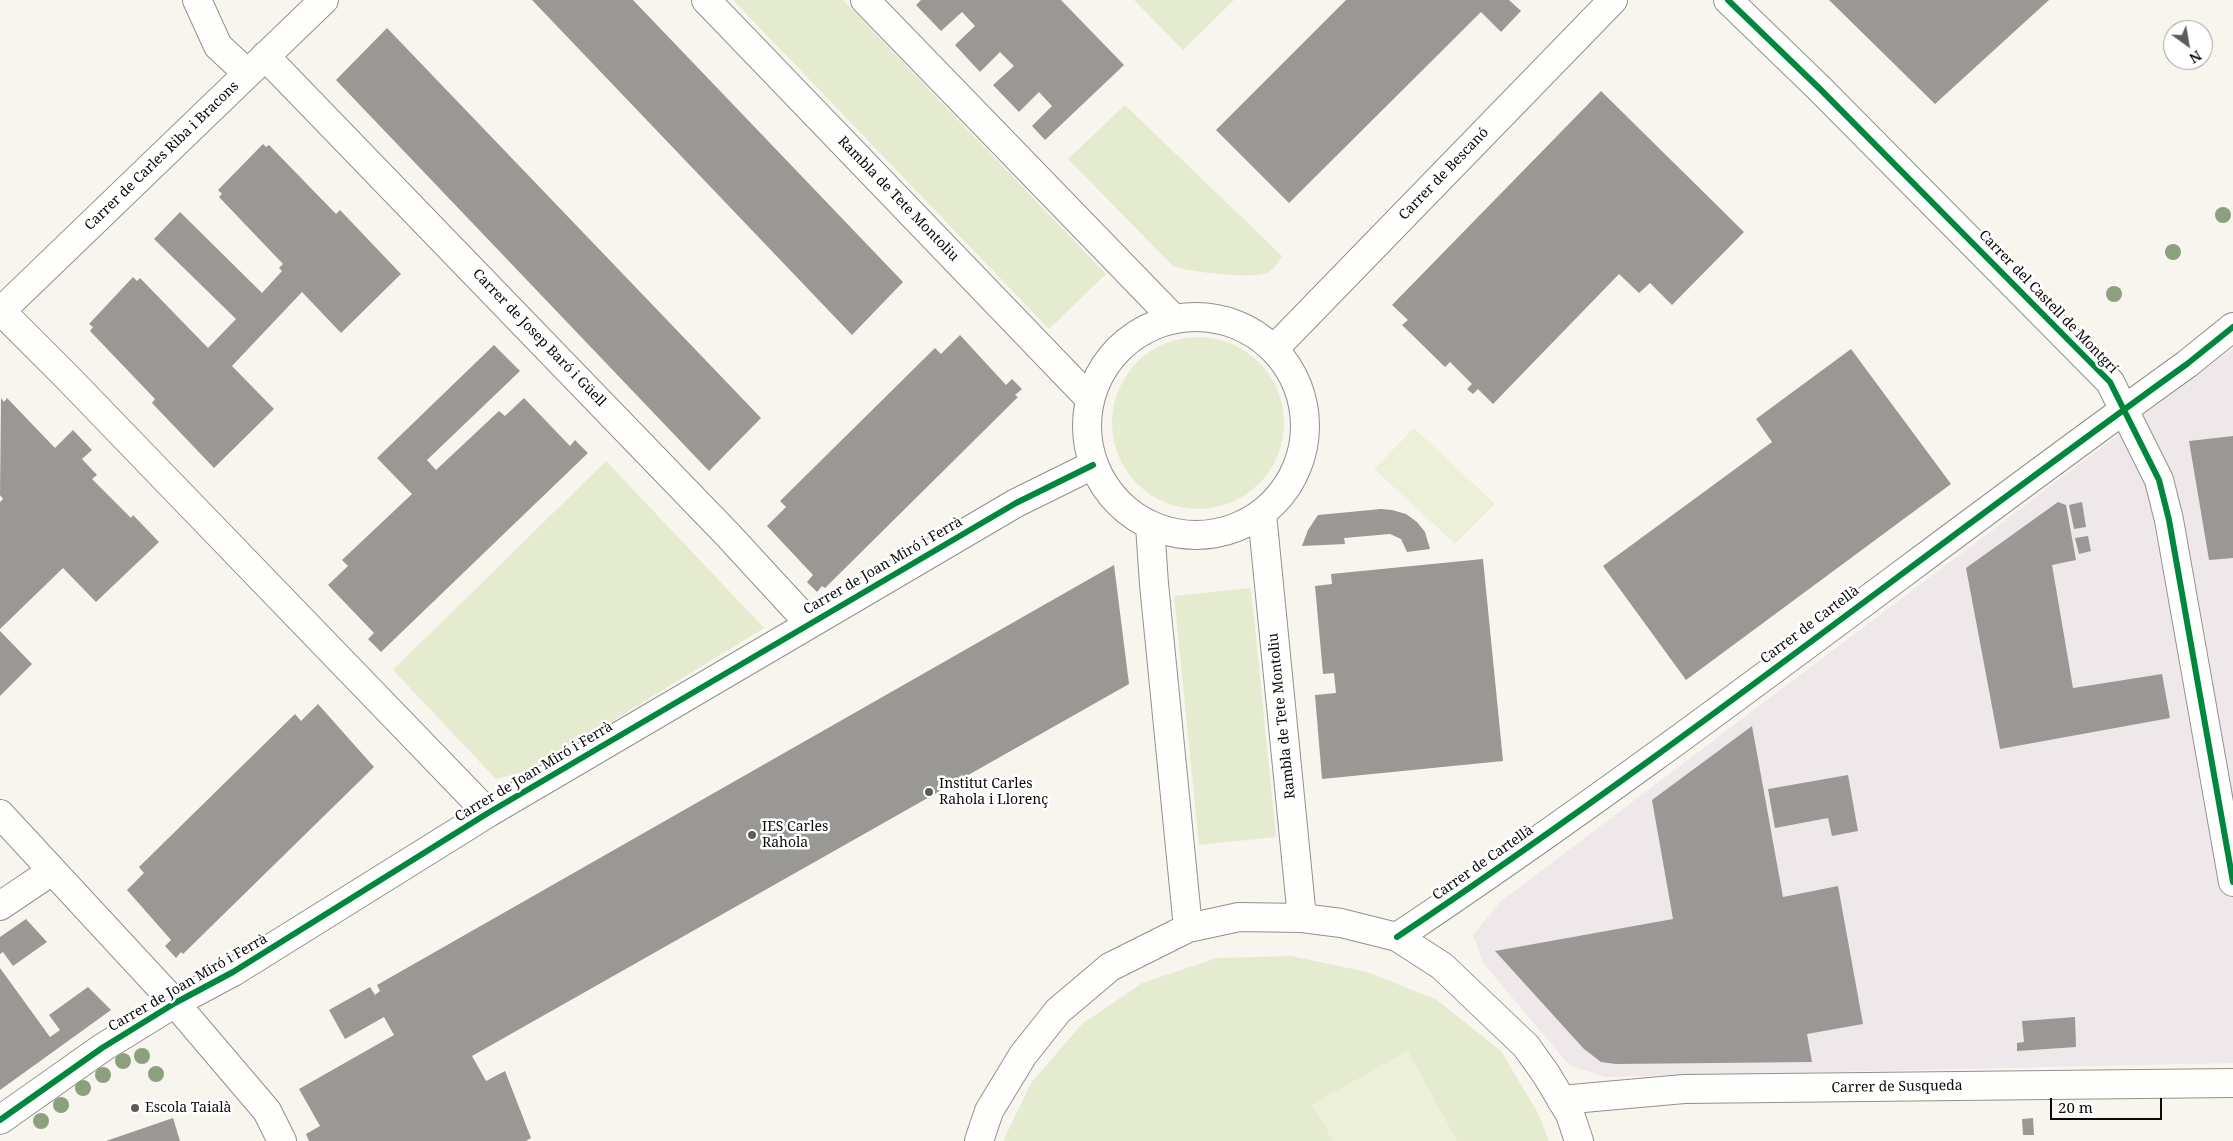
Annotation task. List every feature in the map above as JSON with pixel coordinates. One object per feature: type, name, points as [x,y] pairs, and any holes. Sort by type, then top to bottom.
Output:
[{"type":"street","name":"Carrer de Josep Baró i Güell","points":[[197,0],[218,46],[256,65],[592,393],[809,623]]},
{"type":"street","name":"Carrer de Carles Riba i Bracons","points":[[0,311],[324,0]]},
{"type":"street","name":"Rambla de Tete Montoliu","points":[[706,0],[1089,398]]},
{"type":"street","points":[[865,0],[1172,318]]},
{"type":"street","name":"Carrer de Bescanó","points":[[1275,348],[1613,0]]},
{"type":"street","name":"Carrer del Castell de Montgrí","points":[[1728,0],[1820,89],[2110,382],[2159,480],[2169,520],[2233,882]]},
{"type":"street","points":[[0,311],[68,378],[488,814]]},
{"type":"street","points":[[1214,317],[1244,326],[1275,348],[1300,388],[1307,427],[1300,464],[1281,496],[1262,514],[1228,532],[1187,536],[1150,526],[1123,509],[1093,465],[1086,437],[1089,398],[1105,364],[1138,332],[1172,318],[1214,317]]},
{"type":"street","name":"Carrer de Cartellà","points":[[1397,936],[1484,879],[1614,786],[2187,364],[2233,326]]},
{"type":"street","name":"Carrer de Joan Miró i Ferrà","points":[[0,1120],[102,1048],[175,1003],[233,972],[488,814],[809,623],[1016,503],[1093,465]]},
{"type":"street","name":"Rambla de Tete Montoliu","points":[[1262,514],[1302,918]]},
{"type":"street","points":[[1150,526],[1188,928]]},
{"type":"street","points":[[0,814],[175,1003],[267,1111],[282,1141]]},
{"type":"street","points":[[0,906],[52,871]]},
{"type":"street","points":[[979,1141],[989,1111],[1023,1055],[1058,1011],[1110,967],[1188,928],[1239,917],[1302,918],[1341,923],[1397,936],[1442,966],[1526,1046],[1546,1074],[1570,1114],[1579,1141]]},
{"type":"street","name":"Carrer de Susqueda","points":[[1561,1100],[1684,1089],[2233,1083]]},
{"type":"shaded area","points":[[2233,348],[2233,1063],[1605,1077],[1569,1065],[1483,963],[1473,935],[1501,901]]},
{"type":"green space","points":[[733,0],[843,0],[1106,274],[1049,329]]},
{"type":"green space","points":[[1134,0],[1234,0],[1183,50]]},
{"type":"green space","points":[[1125,105],[1282,256],[1274,268],[1269,272],[1259,275],[1235,275],[1173,266],[1068,159]]},
{"type":"green space","points":[[1206,337],[1223,340],[1239,347],[1253,356],[1265,368],[1281,398],[1284,423],[1283,440],[1278,456],[1265,478],[1253,490],[1223,506],[1190,509],[1173,506],[1157,499],[1143,490],[1131,478],[1115,448],[1112,415],[1115,398],[1122,382],[1131,368],[1143,356],[1173,340]]},
{"type":"green space","points":[[1414,428],[1495,504],[1455,544],[1374,469]]},
{"type":"green space","points":[[606,461],[764,628],[532,770],[496,779],[393,670]]},
{"type":"green space","points":[[1251,588],[1276,837],[1199,845],[1174,596]]},
{"type":"green space","points":[[1291,956],[1367,972],[1437,1000],[1501,1051],[1538,1113],[1549,1141],[1003,1141],[1031,1083],[1082,1024],[1142,983],[1217,958]]},
{"type":"green space","points":[[1408,1051],[1457,1141],[1333,1141],[1312,1104]]},
{"type":"building","points":[[532,0],[633,0],[903,282],[852,335]]},
{"type":"building","points":[[921,0],[1061,0],[1124,65],[1045,140],[1032,126],[1052,106],[1039,92],[1019,112],[993,85],[1014,66],[1000,52],[980,72],[955,45],[975,26],[962,12],[941,31],[916,5]]},
{"type":"building","points":[[1346,0],[1509,0],[1521,11],[1501,32],[1481,12],[1289,203],[1216,130]]},
{"type":"building","points":[[1829,0],[2049,0],[1935,104]]},
{"type":"building","points":[[387,28],[761,418],[709,471],[336,80]]},
{"type":"building","points":[[1601,91],[1744,232],[1672,305],[1650,283],[1639,293],[1619,274],[1493,404],[1478,389],[1473,394],[1467,389],[1472,384],[1450,362],[1445,367],[1402,325],[1408,320],[1392,305]]},
{"type":"building","points":[[263,144],[266,147],[269,145],[336,214],[340,210],[401,274],[341,333],[302,292],[232,366],[274,409],[214,468],[152,403],[155,399],[90,331],[93,327],[89,324],[133,277],[137,281],[140,278],[208,348],[236,319],[154,239],[180,212],[262,293],[282,271],[279,268],[283,264],[219,197],[222,194],[218,190]]},
{"type":"building","points":[[960,335],[1006,385],[1012,379],[1022,389],[1015,395],[1018,397],[825,588],[822,586],[817,592],[807,582],[813,575],[767,526],[786,507],[780,501],[935,348],[941,354]]},
{"type":"building","points":[[494,345],[520,371],[427,460],[436,470],[499,411],[505,416],[524,398],[570,446],[575,440],[588,453],[381,652],[368,639],[374,633],[328,585],[348,566],[342,560],[412,494],[377,458]]},
{"type":"building","points":[[1851,349],[1951,484],[1686,680],[1603,566],[1772,442],[1756,419]]},
{"type":"building","points":[[1,398],[4,402],[7,398],[55,448],[73,430],[92,450],[82,459],[97,475],[92,479],[131,518],[133,515],[159,542],[96,602],[63,568],[0,629],[0,502],[3,499],[0,495]]},
{"type":"building","points":[[2233,436],[2233,558],[2209,560],[2189,441]]},
{"type":"building","points":[[2058,502],[2066,505],[2076,560],[2052,565],[2073,688],[2162,674],[2170,718],[2000,749],[1966,568]]},
{"type":"building","points":[[2082,502],[2086,527],[2074,529],[2069,505]]},
{"type":"building","points":[[1381,509],[1406,514],[1417,522],[1425,532],[1430,549],[1407,552],[1401,539],[1390,534],[1344,538],[1345,544],[1302,546],[1308,530],[1318,515]]},
{"type":"building","points":[[2088,536],[2091,551],[2079,554],[2075,538]]},
{"type":"building","points":[[1483,559],[1503,761],[1322,779],[1315,695],[1336,693],[1334,673],[1323,674],[1315,586],[1332,584],[1331,574]]},
{"type":"building","name":"IES Carles Rahola","points":[[1114,565],[1129,684],[472,1056],[486,1081],[505,1071],[531,1138],[526,1141],[309,1141],[306,1134],[320,1126],[299,1089],[394,1035],[384,1017],[345,1039],[329,1010],[370,987],[375,995],[380,991],[377,985]]},
{"type":"building","points":[[0,631],[32,664],[0,696]]},
{"type":"building","points":[[318,704],[374,767],[183,954],[181,952],[176,958],[165,946],[171,940],[127,890],[144,873],[139,867],[295,714],[301,721]]},
{"type":"building","points":[[1752,726],[1783,897],[1838,886],[1863,1024],[1807,1034],[1812,1062],[1616,1064],[1601,1062],[1584,1049],[1495,951],[1673,919],[1652,800]]},
{"type":"building","points":[[1848,775],[1858,831],[1832,836],[1828,818],[1775,828],[1768,789]]},
{"type":"building","points":[[26,919],[47,942],[13,966],[3,952],[0,954],[0,937]]},
{"type":"building","points":[[0,968],[50,1037],[60,1030],[49,1015],[88,987],[111,1010],[0,1090]]},
{"type":"building","points":[[2075,1017],[2076,1047],[2017,1051],[2017,1043],[2024,1042],[2022,1021]]},
{"type":"building","points":[[173,1118],[180,1141],[106,1141]]},
{"type":"building","points":[[2033,1118],[2034,1135],[2023,1135],[2022,1119]]},
{"type":"cycle path","points":[[1728,0],[1820,89],[2110,382],[2159,480],[2169,520],[2233,882]]},
{"type":"cycle path","points":[[1397,937],[1598,798],[2187,364],[2233,327]]},
{"type":"cycle path","points":[[0,1120],[102,1048],[175,1003],[233,972],[488,813],[1016,503],[1093,465]]},
{"type":"place","name":"Institut Carles Rahola i Llorenç","points":[[929,792]]},
{"type":"place","name":"IES Carles Rahola","points":[[752,835]]},
{"type":"place","name":"Escola Taialà","points":[[135,1108]]}]
